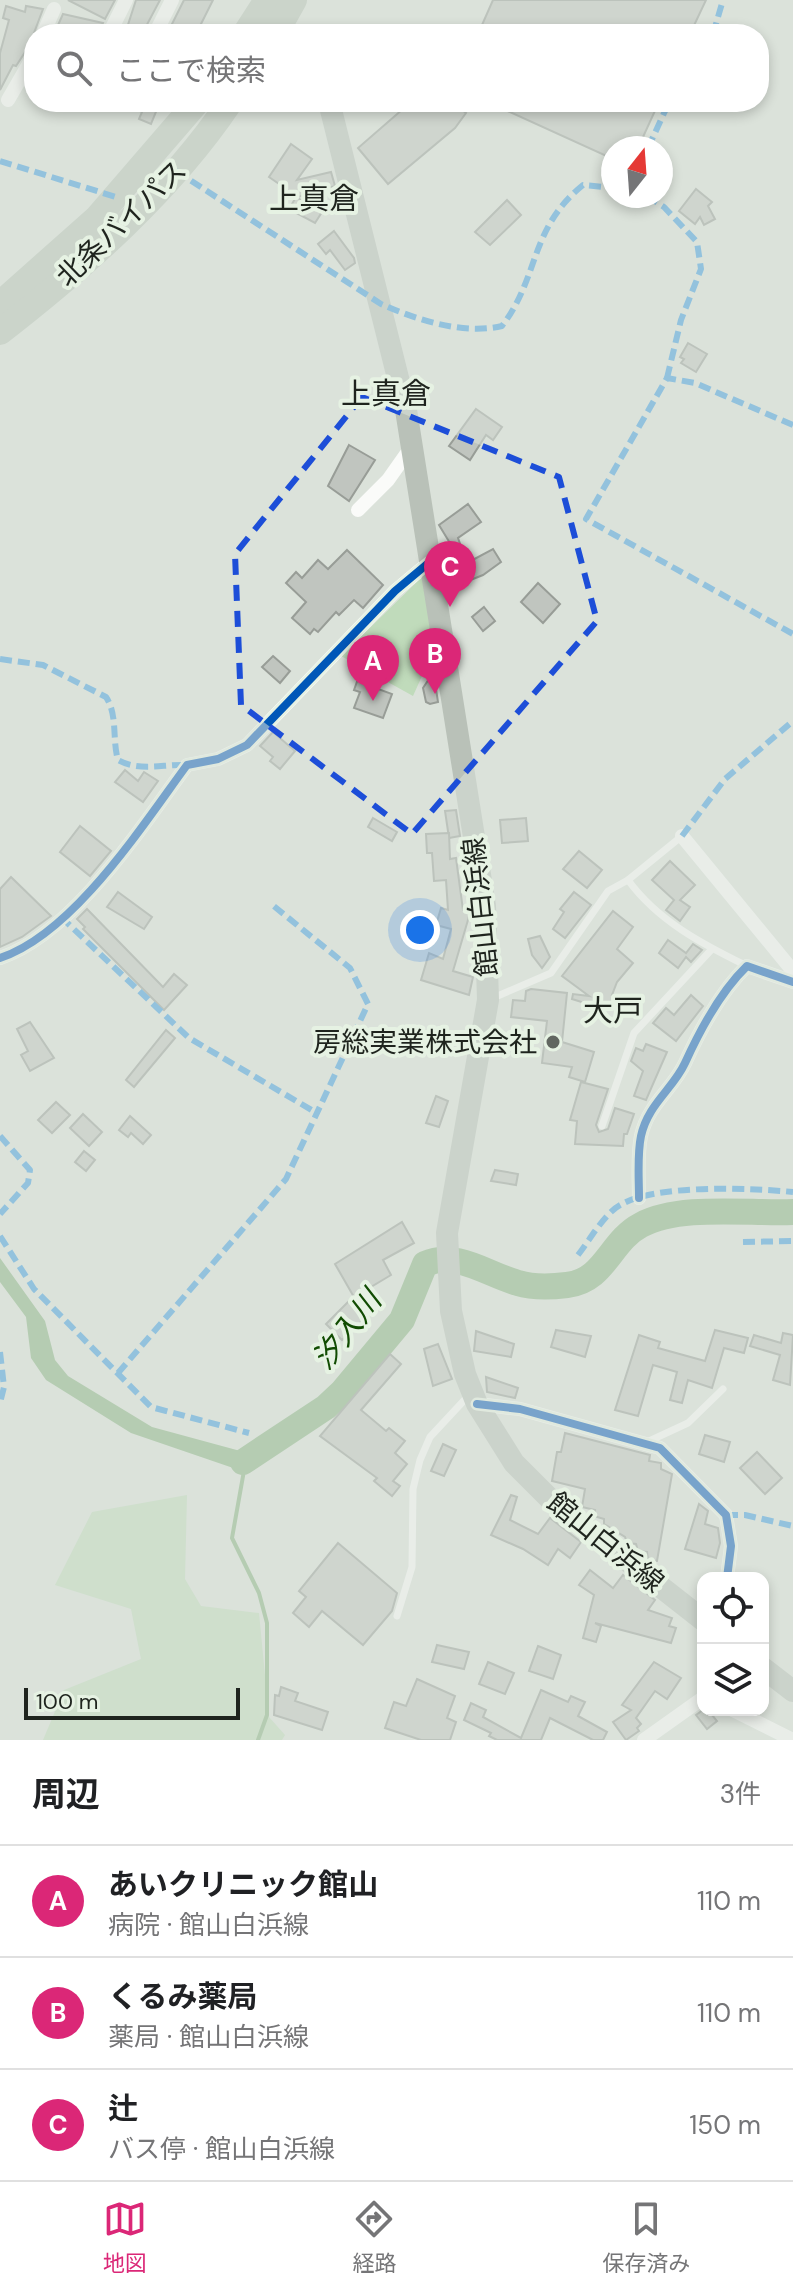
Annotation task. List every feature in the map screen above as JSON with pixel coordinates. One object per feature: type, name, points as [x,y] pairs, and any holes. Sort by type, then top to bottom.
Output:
[{"type":"highway","name":"北条バイパス","points":[[0,304],[97,218],[188,112]]},
{"type":"highway","name":"北条バイパス","points":[[0,332],[87,259],[146,202],[199,145],[223,112]]},
{"type":"main road","name":"館山白浜線","points":[[332,112],[396,364],[412,445],[485,906],[488,1000],[447,1233],[451,1311],[474,1398],[514,1463],[555,1504],[697,1615]]},
{"type":"main road","points":[[769,1673],[793,1691]]},
{"type":"street","points":[[114,24],[126,0]]},
{"type":"street","points":[[160,24],[172,0]]},
{"type":"street","points":[[47,24],[54,9]]},
{"type":"street","points":[[8,100],[24,72]]},
{"type":"street","points":[[358,510],[388,480],[412,445]]},
{"type":"street","points":[[0,958],[42,936],[93,887],[187,765],[218,759],[247,745],[395,591],[432,560]]},
{"type":"street","points":[[682,836],[793,971]]},
{"type":"street","points":[[639,1198],[641,1136],[658,1097],[684,1066],[690,1046],[736,976],[747,966],[793,982]]},
{"type":"street","points":[[474,1398],[660,1448],[726,1515],[731,1546],[728,1572]]},
{"type":"street","points":[[644,1740],[697,1702]]},
{"type":"street","points":[[745,1716],[793,1740]]},
{"type":"lane","points":[[488,1000],[551,973],[608,891],[628,880],[682,836]]},
{"type":"lane","points":[[628,880],[643,901],[663,918],[712,949],[747,966]]},
{"type":"lane","points":[[602,1126],[634,1033],[712,949]]},
{"type":"lane","points":[[646,1443],[688,1423],[723,1389]]},
{"type":"lane","points":[[397,1616],[412,1567],[413,1489],[420,1460],[430,1437],[474,1398]]},
{"type":"highlighted area","points":[[362,397],[559,477],[597,621],[412,834],[241,705],[235,554]]},
{"type":"shaded area","points":[[425,574],[439,667],[422,676],[413,696],[341,656]]},
{"type":"shaded area","points":[[0,1258],[45,1321],[55,1360],[68,1376],[152,1427],[244,1452],[273,1443],[265,1454],[239,1470],[131,1433],[46,1380],[31,1358],[26,1317],[0,1282]]},
{"type":"shaded area","points":[[187,1495],[185,1579],[201,1606],[259,1613],[269,1717],[285,1735],[282,1740],[43,1740],[64,1690],[141,1659],[131,1609],[55,1585],[92,1512]]},
{"type":"building","points":[[68,0],[115,0],[105,19]]},
{"type":"building","points":[[136,0],[160,0],[147,24],[128,24]]},
{"type":"building","points":[[184,0],[213,0],[201,24],[172,24]]},
{"type":"building","points":[[493,0],[706,0],[695,24],[482,24]]},
{"type":"building","points":[[6,6],[25,12],[26,6],[43,9],[37,24],[24,24],[24,54],[16,66],[13,65],[0,90],[0,53],[9,20],[3,18]]},
{"type":"building","points":[[63,14],[103,23],[103,24],[58,24]]},
{"type":"building","points":[[142,112],[156,112],[151,124],[139,119]]},
{"type":"building","points":[[399,112],[466,113],[455,128],[388,184],[358,148]]},
{"type":"building","points":[[510,112],[654,112],[643,136],[601,136],[601,154]]},
{"type":"building","points":[[291,144],[312,159],[297,180],[331,172],[335,186],[298,197],[269,177]]},
{"type":"building","points":[[696,189],[712,202],[708,206],[715,219],[704,225],[700,217],[695,224],[679,211]]},
{"type":"building","points":[[296,197],[322,212],[315,223],[289,209]]},
{"type":"building","points":[[507,200],[521,215],[490,245],[475,232]]},
{"type":"building","points":[[334,231],[354,258],[355,263],[345,270],[330,250],[326,254],[318,244]]},
{"type":"building","points":[[688,343],[707,354],[696,372],[681,363],[684,359],[680,357]]},
{"type":"building","points":[[476,409],[502,427],[493,440],[486,435],[470,460],[449,446]]},
{"type":"building","points":[[349,445],[375,460],[349,501],[328,486]]},
{"type":"building","points":[[468,504],[481,522],[458,538],[467,563],[493,549],[501,562],[483,575],[463,583],[452,555],[456,553],[439,525]]},
{"type":"building","points":[[347,550],[383,585],[363,608],[354,600],[339,615],[336,612],[318,632],[314,629],[310,634],[292,618],[306,602],[286,583],[296,572],[302,578],[318,560],[328,569]]},
{"type":"building","points":[[538,583],[560,604],[543,623],[521,602]]},
{"type":"building","points":[[484,607],[495,621],[483,631],[472,617]]},
{"type":"building","points":[[273,656],[290,671],[280,683],[262,667]]},
{"type":"building","points":[[359,676],[380,683],[378,689],[392,694],[383,718],[354,708],[360,692],[354,690]]},
{"type":"building","points":[[434,676],[438,702],[430,704],[426,702],[423,688]]},
{"type":"building","points":[[273,732],[295,751],[280,769],[270,761],[273,757],[260,746]]},
{"type":"building","points":[[125,770],[138,781],[144,772],[158,781],[143,802],[115,782]]},
{"type":"building","points":[[456,810],[460,836],[449,838],[445,811]]},
{"type":"building","points":[[373,818],[397,832],[392,841],[368,827]]},
{"type":"building","points":[[526,818],[528,841],[502,843],[500,820]]},
{"type":"building","points":[[80,826],[111,851],[90,876],[60,852]]},
{"type":"building","points":[[449,833],[450,859],[456,858],[463,910],[470,913],[453,971],[473,977],[469,995],[421,980],[429,953],[443,959],[451,929],[436,925],[441,908],[448,910],[446,880],[434,881],[432,853],[427,853],[426,834]]},
{"type":"building","points":[[579,851],[602,870],[587,888],[563,869]]},
{"type":"building","points":[[670,861],[695,885],[680,900],[690,907],[680,921],[666,910],[674,900],[652,880]]},
{"type":"building","points":[[11,877],[51,916],[22,937],[0,947],[0,889]]},
{"type":"building","points":[[118,892],[152,917],[144,929],[107,907]]},
{"type":"building","points":[[574,892],[591,905],[565,938],[553,929],[564,912],[560,909]]},
{"type":"building","points":[[87,909],[163,987],[174,974],[187,985],[164,1010],[83,929],[85,927],[77,919]]},
{"type":"building","points":[[613,911],[633,927],[617,949],[633,963],[617,982],[612,995],[617,996],[613,1009],[607,1010],[572,999],[573,994],[589,996],[562,976]]},
{"type":"building","points":[[540,936],[550,957],[542,968],[532,955],[528,939]]},
{"type":"building","points":[[668,940],[686,953],[693,944],[702,950],[691,962],[686,957],[678,968],[659,953]]},
{"type":"building","name":"房総実業株式会社","points":[[526,991],[567,993],[562,1042],[594,1052],[585,1082],[569,1077],[572,1067],[542,1063],[547,1021],[511,1017],[513,1000],[525,1001]]},
{"type":"building","points":[[691,995],[703,1006],[676,1041],[653,1023],[666,1008],[674,1015]]},
{"type":"building","points":[[30,1022],[54,1058],[30,1071],[21,1055],[28,1051],[17,1029]]},
{"type":"building","points":[[166,1030],[175,1038],[134,1087],[126,1080]]},
{"type":"building","points":[[646,1044],[667,1052],[646,1100],[634,1096],[643,1071],[631,1061],[636,1048],[643,1051]]},
{"type":"building","points":[[581,1082],[608,1089],[596,1125],[599,1132],[608,1129],[615,1108],[634,1114],[627,1134],[624,1134],[623,1146],[575,1144],[577,1121],[570,1120]]},
{"type":"building","points":[[436,1096],[448,1101],[439,1127],[426,1123]]},
{"type":"building","points":[[56,1102],[70,1115],[52,1133],[38,1120]]},
{"type":"building","points":[[83,1114],[102,1132],[89,1146],[70,1128]]},
{"type":"building","points":[[130,1116],[151,1135],[143,1144],[131,1133],[128,1137],[119,1130]]},
{"type":"building","points":[[84,1151],[95,1160],[86,1171],[75,1162]]},
{"type":"building","points":[[495,1170],[518,1174],[516,1185],[491,1181]]},
{"type":"building","points":[[402,1222],[414,1243],[383,1260],[391,1275],[354,1297],[335,1264]]},
{"type":"building","points":[[350,1300],[366,1317],[342,1340],[326,1324]]},
{"type":"building","points":[[556,1330],[591,1336],[585,1357],[551,1347]]},
{"type":"building","points":[[715,1330],[748,1338],[744,1353],[724,1348],[712,1388],[688,1380],[682,1403],[670,1400],[677,1372],[653,1365],[638,1416],[615,1410],[639,1335],[660,1342],[658,1348],[705,1361]]},
{"type":"building","points":[[476,1331],[514,1344],[511,1357],[474,1351]]},
{"type":"building","points":[[783,1333],[793,1335],[790,1385],[773,1380],[780,1355],[750,1346],[754,1335],[781,1343]]},
{"type":"building","points":[[438,1344],[452,1379],[433,1386],[424,1349]]},
{"type":"building","points":[[390,1354],[401,1364],[361,1410],[386,1431],[389,1428],[405,1441],[395,1453],[407,1464],[393,1481],[400,1486],[392,1496],[374,1481],[377,1478],[320,1436]]},
{"type":"building","points":[[486,1377],[518,1388],[515,1398],[487,1392]]},
{"type":"building","points":[[565,1433],[650,1455],[649,1461],[661,1463],[661,1469],[672,1474],[657,1561],[648,1560],[647,1552],[638,1551],[636,1544],[627,1543],[625,1537],[604,1524],[604,1519],[594,1516],[595,1510],[582,1507],[585,1489],[552,1481],[557,1452],[561,1452]]},
{"type":"building","points":[[705,1435],[730,1442],[724,1462],[699,1454]]},
{"type":"building","points":[[443,1444],[456,1450],[444,1476],[431,1471]]},
{"type":"building","points":[[757,1452],[782,1478],[765,1494],[740,1468]]},
{"type":"building","points":[[511,1495],[517,1497],[510,1520],[538,1534],[550,1518],[581,1542],[570,1558],[558,1549],[548,1565],[523,1549],[491,1535]]},
{"type":"building","points":[[699,1504],[708,1511],[705,1524],[718,1528],[720,1543],[716,1558],[685,1549]]},
{"type":"building","points":[[338,1543],[397,1593],[392,1611],[363,1645],[322,1611],[309,1627],[293,1613],[306,1597],[299,1591]]},
{"type":"building","points":[[590,1570],[613,1588],[623,1575],[655,1600],[648,1610],[672,1618],[669,1626],[676,1628],[671,1643],[595,1623],[601,1626],[596,1642],[583,1638],[594,1595],[579,1585]]},
{"type":"building","points":[[437,1645],[469,1652],[464,1669],[432,1662]]},
{"type":"building","points":[[538,1646],[561,1655],[553,1679],[529,1671]]},
{"type":"building","points":[[488,1662],[514,1673],[505,1694],[479,1684]]},
{"type":"building","points":[[654,1662],[681,1678],[667,1699],[655,1691],[636,1718],[641,1724],[637,1728],[639,1731],[626,1740],[613,1722],[631,1710],[622,1705]]},
{"type":"building","points":[[417,1679],[455,1696],[447,1718],[456,1722],[450,1740],[421,1740],[385,1728],[394,1702],[406,1706]]},
{"type":"building","points":[[281,1687],[298,1693],[295,1701],[328,1712],[322,1730],[274,1715],[275,1695],[279,1696]]},
{"type":"building","points":[[541,1690],[568,1702],[571,1696],[585,1702],[578,1716],[607,1732],[603,1740],[593,1740],[550,1718],[541,1740],[497,1740],[489,1736],[491,1733],[464,1720],[471,1703],[486,1710],[483,1717],[521,1738]]},
{"type":"building","points":[[696,1715],[713,1716],[717,1721],[707,1729]]},
{"type":"waterway","name":"汐入川","points":[[243,1462],[326,1407],[342,1392],[402,1320],[425,1264],[449,1260],[472,1265],[524,1285],[567,1285],[590,1276],[630,1232],[657,1218],[715,1211],[793,1212]]},
{"type":"waterway","points":[[245,1465],[232,1538],[259,1593],[267,1623],[267,1715],[258,1740]]},
{"type":"marked path","points":[[716,24],[723,0]]},
{"type":"marked path","points":[[654,136],[665,112]]},
{"type":"marked path","points":[[0,161],[116,197]]},
{"type":"marked path","points":[[176,171],[381,304],[425,320],[472,329],[502,326],[523,289],[553,219],[583,185],[601,187]]},
{"type":"marked path","points":[[665,208],[697,242],[701,269],[681,320],[667,378]]},
{"type":"marked path","points":[[793,425],[695,383],[667,378],[586,519],[793,634]]},
{"type":"marked path","points":[[0,659],[43,665],[106,697],[112,712],[118,760],[143,767],[187,765]]},
{"type":"marked path","points":[[682,836],[725,779],[793,721]]},
{"type":"marked path","points":[[118,1373],[286,1179],[368,1004],[350,968],[270,903]]},
{"type":"marked path","points":[[61,917],[189,1038],[315,1112]]},
{"type":"marked path","points":[[0,1136],[30,1170],[28,1183],[0,1214]]},
{"type":"marked path","points":[[578,1255],[610,1213],[638,1198],[706,1189],[793,1192]]},
{"type":"marked path","points":[[0,1236],[34,1289],[151,1407],[249,1433]]},
{"type":"marked path","points":[[743,1242],[793,1241]]},
{"type":"marked path","points":[[0,1352],[4,1387],[0,1403]]},
{"type":"marked path","points":[[726,1515],[745,1515],[793,1526]]},
{"type":"cycle path","points":[[0,958],[27,945],[54,926],[79,902],[127,847],[187,765],[218,759],[247,745],[395,591],[432,560]]},
{"type":"cycle path","points":[[639,1198],[639,1151],[644,1125],[680,1072],[719,999],[747,966],[793,982]]},
{"type":"cycle path","points":[[477,1404],[520,1409],[660,1448],[726,1515],[731,1546],[728,1572]]},
{"type":"place","name":"辻","points":[[450,607]]},
{"type":"place","name":"くるみ薬局","points":[[435,694]]},
{"type":"place","name":"あいクリニック館山","points":[[373,701]]},
{"type":"place","name":"房総実業株式会社","points":[[553,1042]]},
{"type":"district","name":"上真倉","points":[[314,199]]},
{"type":"district","name":"上真倉","points":[[386,394]]},
{"type":"district","name":"大戸","points":[[613,1011]]}]
